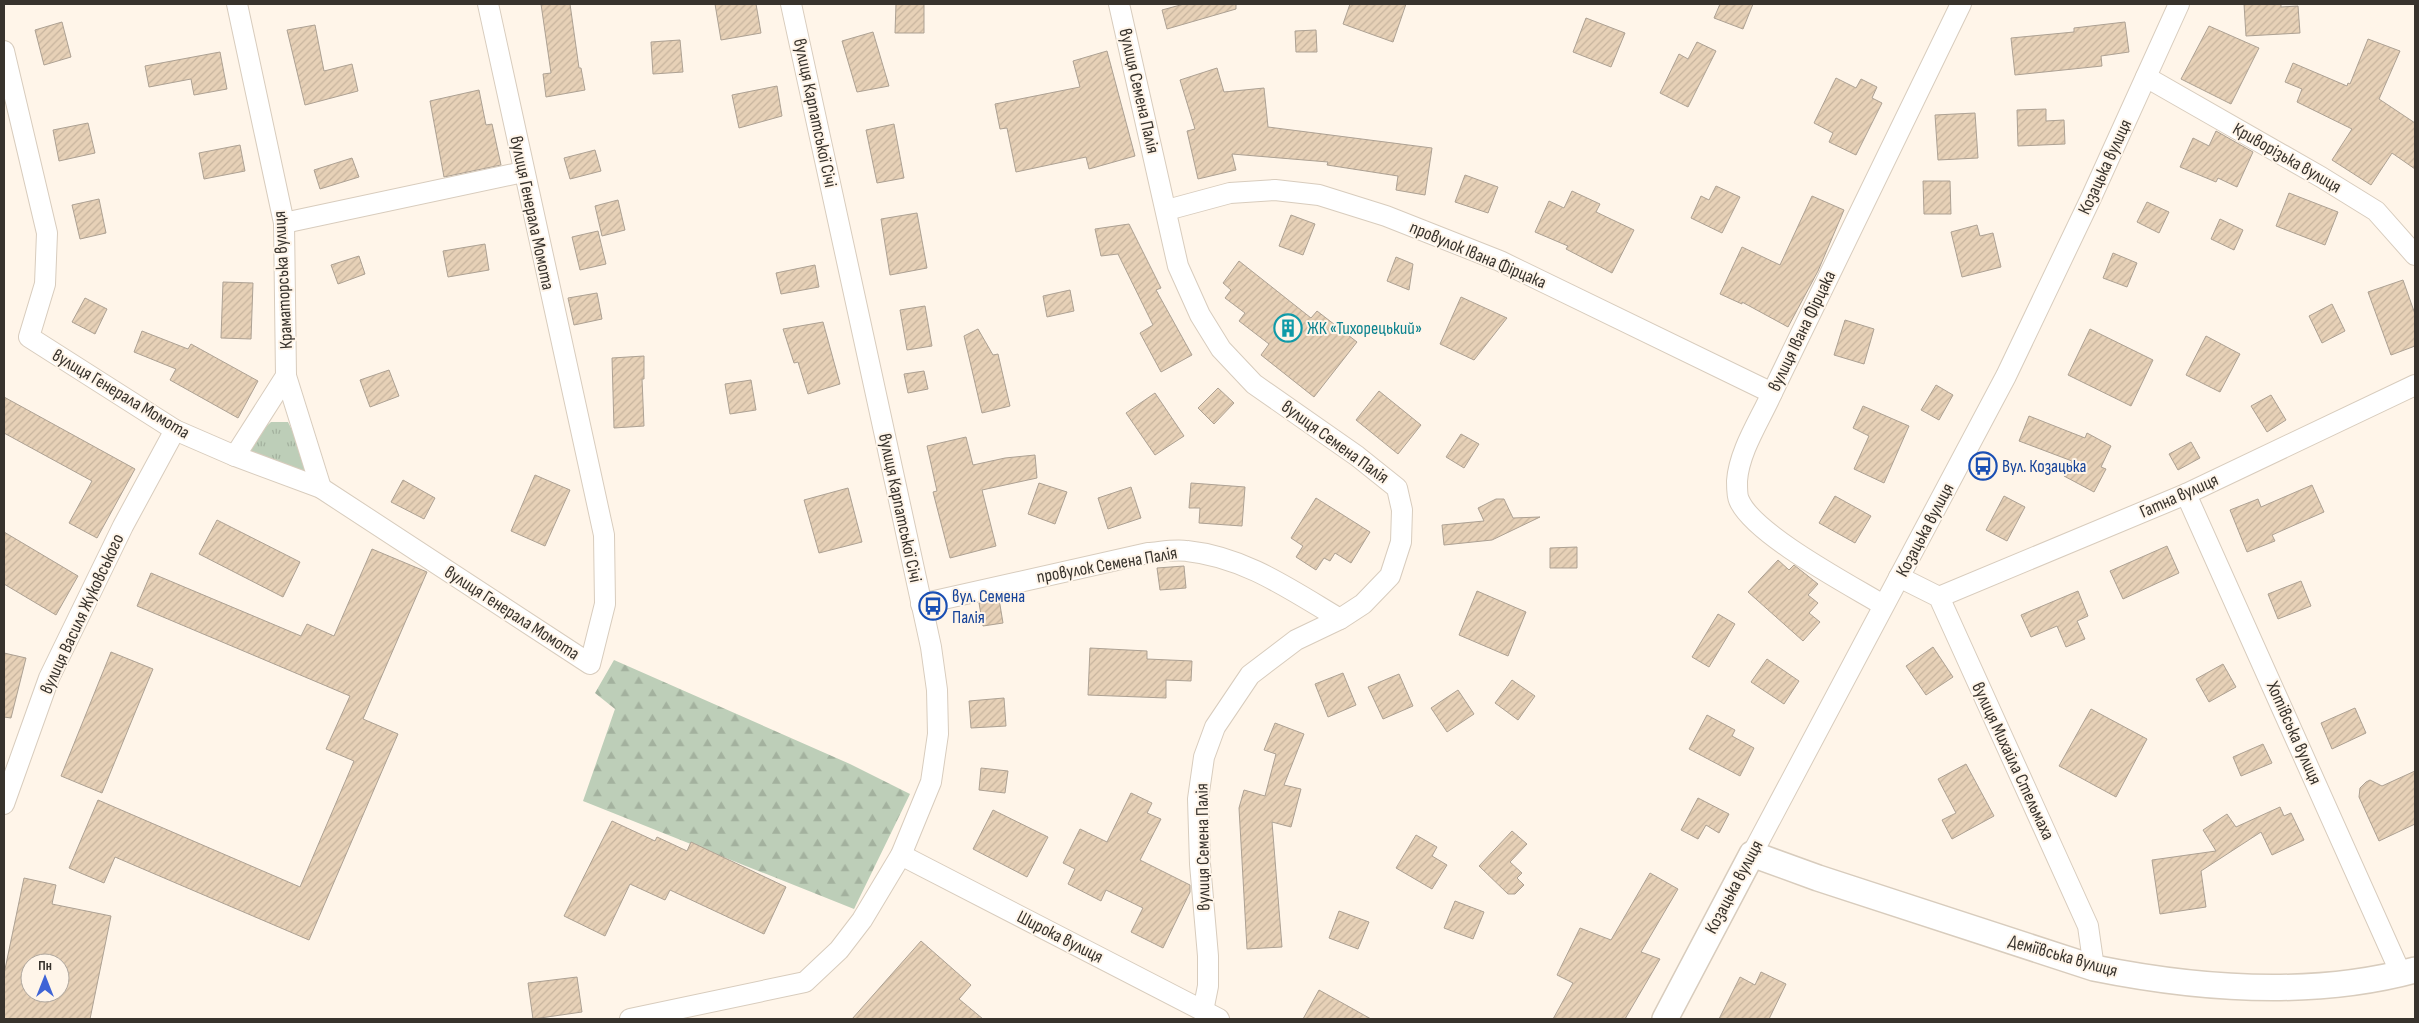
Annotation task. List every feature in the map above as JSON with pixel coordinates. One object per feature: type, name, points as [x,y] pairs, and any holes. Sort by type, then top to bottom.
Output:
[{"type":"street","name":"Краматорська вулиця","points":[[237,4],[284,223],[286,376],[320,488]]},
{"type":"street","name":"вулиця Генерала Момота","points":[[4,52],[47,233],[45,284],[29,337],[175,430],[235,456],[320,488],[590,664],[605,604],[604,535],[523,172],[488,4]]},
{"type":"street","name":"вулиця Карпатської Січі","points":[[630,1019],[806,982],[839,950],[862,920],[901,855],[931,782],[938,734],[933,664],[791,4]]},
{"type":"street","name":"вулиця Семена Палія","points":[[1119,4],[1167,210],[1178,266],[1200,315],[1221,349],[1254,384],[1357,456],[1396,488],[1402,510],[1401,542],[1390,576],[1363,604],[1340,619],[1296,640],[1250,675],[1215,727],[1204,757],[1198,799],[1200,864],[1211,1015]]},
{"type":"street","name":"вулиця Івана Фірцака","points":[[1883,605],[1798,554],[1758,524],[1738,500],[1737,481],[1743,458],[1772,393],[1961,4]]},
{"type":"street","name":"Козацька вулиця","points":[[1665,1019],[2006,376],[2179,4]]},
{"type":"street","name":"Криворізька вулиця","points":[[2146,77],[2321,177],[2376,211],[2415,255]]},
{"type":"street","points":[[284,223],[523,172]]},
{"type":"street","name":"провулок Івана Фірцака","points":[[1167,210],[1230,194],[1275,190],[1319,196],[1386,216],[1500,261],[1772,393]]},
{"type":"street","points":[[235,456],[286,376]]},
{"type":"street","name":"Гатна вулиця","points":[[1938,597],[2186,494],[2415,385]]},
{"type":"street","name":"вулиця Василя Жуковського","points":[[4,804],[49,678],[123,526],[175,430]]},
{"type":"street","name":"Хотівська вулиця","points":[[2186,494],[2408,972]]},
{"type":"street","name":"провулок Семена Палія","points":[[921,604],[1148,554],[1185,550],[1222,557],[1254,568],[1340,619]]},
{"type":"street","points":[[1900,577],[1938,597]]},
{"type":"street","name":"вулиця Михайла Стельмаха","points":[[1938,597],[2088,926],[2094,968]]},
{"type":"street","name":"Деміївська вулиця","points":[[1752,854],[1818,878],[2094,968],[2189,982],[2272,987],[2334,985],[2408,972]]},
{"type":"street","name":"Широка вулиця","points":[[901,855],[1211,1015]]},
{"type":"green space","points":[[271,422],[288,422],[304,454],[307,467],[303,475],[260,459],[250,450],[258,434]]},
{"type":"green space","points":[[614,660],[850,764],[910,794],[854,909],[583,801],[615,709],[595,693]]},
{"type":"building","points":[[541,4],[570,4],[579,68],[581,68],[585,90],[546,97],[543,74],[551,73]]},
{"type":"building","points":[[715,4],[756,4],[761,33],[721,40]]},
{"type":"building","points":[[896,4],[924,4],[924,33],[895,33]]},
{"type":"building","points":[[1184,4],[1236,4],[1236,9],[1167,29],[1162,10]]},
{"type":"building","points":[[1350,4],[1406,4],[1393,42],[1343,24]]},
{"type":"building","points":[[1720,4],[1753,4],[1743,29],[1714,18]]},
{"type":"building","points":[[2244,4],[2281,4],[2281,7],[2298,6],[2300,33],[2246,36]]},
{"type":"building","points":[[1586,18],[1625,33],[1611,67],[1573,52]]},
{"type":"building","points":[[62,22],[71,57],[44,65],[35,30]]},
{"type":"building","points":[[2125,22],[2129,52],[2101,56],[2102,66],[2015,75],[2011,38],[2074,32],[2074,28]]},
{"type":"building","points":[[315,25],[324,71],[352,64],[358,91],[305,105],[287,30]]},
{"type":"building","points":[[2209,26],[2259,48],[2231,104],[2181,79]]},
{"type":"building","points":[[1316,30],[1317,52],[1296,52],[1295,31]]},
{"type":"building","points":[[873,32],[889,86],[857,92],[842,41]]},
{"type":"building","points":[[2368,39],[2400,51],[2379,99],[2415,123],[2415,169],[2392,153],[2371,185],[2332,160],[2352,129],[2297,102],[2302,89],[2285,82],[2293,63],[2347,86],[2348,83],[2350,84]]},
{"type":"building","points":[[680,40],[683,72],[653,74],[651,42]]},
{"type":"building","points":[[1697,42],[1716,51],[1688,107],[1660,93],[1679,54],[1688,59]]},
{"type":"building","points":[[1107,51],[1135,156],[1089,169],[1086,157],[1016,172],[1007,128],[1000,129],[995,104],[1080,87],[1073,61]]},
{"type":"building","points":[[220,52],[227,89],[194,95],[191,79],[149,87],[145,66]]},
{"type":"building","points":[[1217,68],[1224,92],[1264,88],[1268,127],[1432,148],[1425,195],[1396,190],[1398,176],[1327,165],[1328,162],[1232,154],[1236,170],[1198,179],[1187,131],[1195,129],[1180,80]]},
{"type":"building","points":[[1836,78],[1856,88],[1861,79],[1877,87],[1872,98],[1882,103],[1856,155],[1829,142],[1833,133],[1814,123]]},
{"type":"building","points":[[777,86],[782,116],[739,128],[732,95]]},
{"type":"building","points":[[479,90],[486,125],[492,124],[501,165],[444,177],[430,101]]},
{"type":"building","points":[[2046,109],[2046,121],[2064,120],[2065,144],[2018,146],[2017,110]]},
{"type":"building","points":[[1975,113],[1978,158],[1938,160],[1935,115]]},
{"type":"building","points":[[88,123],[95,153],[59,161],[53,130]]},
{"type":"building","points":[[894,124],[904,178],[877,183],[866,130]]},
{"type":"building","points":[[2216,131],[2253,152],[2237,187],[2218,178],[2216,182],[2180,167],[2193,138],[2209,146]]},
{"type":"building","points":[[240,145],[245,171],[204,179],[199,153]]},
{"type":"building","points":[[595,150],[601,171],[570,179],[564,158]]},
{"type":"building","points":[[352,158],[359,177],[320,189],[314,170]]},
{"type":"building","points":[[1465,175],[1498,187],[1488,213],[1455,202]]},
{"type":"building","points":[[1923,181],[1950,181],[1951,214],[1924,214]]},
{"type":"building","points":[[1716,186],[1740,197],[1722,233],[1691,218],[1701,196],[1709,200]]},
{"type":"building","points":[[1572,191],[1600,204],[1596,212],[1634,230],[1612,273],[1566,249],[1568,246],[1535,232],[1549,201],[1564,208]]},
{"type":"building","points":[[2289,193],[2338,212],[2325,245],[2276,226]]},
{"type":"building","points":[[1812,196],[1844,210],[1818,271],[1788,327],[1742,302],[1742,304],[1720,294],[1742,247],[1780,265]]},
{"type":"building","points":[[99,199],[106,233],[80,239],[72,205]]},
{"type":"building","points":[[618,200],[625,230],[602,236],[595,206]]},
{"type":"building","points":[[2147,202],[2169,212],[2159,233],[2137,222]]},
{"type":"building","points":[[917,213],[927,268],[890,275],[881,219]]},
{"type":"building","points":[[1291,215],[1315,224],[1303,255],[1279,246]]},
{"type":"building","points":[[2220,219],[2243,230],[2234,250],[2211,239]]},
{"type":"building","points":[[1129,224],[1161,288],[1156,290],[1192,355],[1161,372],[1140,333],[1153,325],[1118,254],[1101,256],[1095,229]]},
{"type":"building","points":[[1977,225],[1980,236],[1993,233],[2001,267],[1962,277],[1951,232]]},
{"type":"building","points":[[598,231],[606,264],[580,270],[572,237]]},
{"type":"building","points":[[485,244],[489,270],[448,277],[443,251]]},
{"type":"building","points":[[2113,253],[2137,263],[2127,287],[2103,278]]},
{"type":"building","points":[[359,256],[365,274],[338,284],[331,265]]},
{"type":"building","points":[[1396,257],[1413,264],[1409,290],[1387,281]]},
{"type":"building","name":"ЖК «Тихорецький»","points":[[1239,261],[1311,318],[1317,311],[1357,342],[1314,397],[1261,355],[1269,344],[1239,321],[1245,313],[1225,298],[1231,290],[1223,283]]},
{"type":"building","points":[[815,265],[819,287],[781,294],[776,273]]},
{"type":"building","points":[[2403,280],[2415,314],[2415,346],[2391,355],[2368,292]]},
{"type":"building","points":[[223,282],[253,283],[251,339],[221,338]]},
{"type":"building","points":[[1070,290],[1074,311],[1047,317],[1043,296]]},
{"type":"building","points":[[597,293],[602,319],[574,325],[568,298]]},
{"type":"building","points":[[1461,297],[1507,318],[1474,360],[1440,344]]},
{"type":"building","points":[[85,298],[107,309],[95,334],[72,322]]},
{"type":"building","points":[[2332,304],[2345,331],[2322,343],[2309,316]]},
{"type":"building","points":[[925,306],[932,346],[907,350],[900,310]]},
{"type":"building","points":[[1845,320],[1874,329],[1864,364],[1834,355]]},
{"type":"building","points":[[823,322],[840,384],[808,394],[798,362],[794,363],[783,329]]},
{"type":"building","points":[[978,329],[993,355],[998,354],[1010,406],[982,413],[964,336]]},
{"type":"building","points":[[2090,329],[2153,360],[2131,406],[2068,375]]},
{"type":"building","points":[[142,331],[188,349],[191,344],[258,381],[238,418],[170,380],[176,369],[134,352]]},
{"type":"building","points":[[2206,336],[2240,354],[2220,392],[2186,375]]},
{"type":"building","points":[[644,356],[644,379],[642,379],[644,426],[614,428],[612,358]]},
{"type":"building","points":[[389,370],[399,396],[370,407],[360,380]]},
{"type":"building","points":[[924,371],[928,389],[908,393],[904,374]]},
{"type":"building","points":[[751,380],[756,410],[730,414],[725,384]]},
{"type":"building","points":[[1936,385],[1953,395],[1939,420],[1921,410]]},
{"type":"building","points":[[1218,388],[1234,403],[1214,424],[1198,408]]},
{"type":"building","points":[[1379,391],[1421,425],[1398,454],[1356,420]]},
{"type":"building","points":[[1155,393],[1184,436],[1155,455],[1126,413]]},
{"type":"building","points":[[2271,395],[2286,420],[2267,432],[2251,406]]},
{"type":"building","points":[[4,397],[135,469],[97,538],[69,523],[92,481],[4,433]]},
{"type":"building","points":[[1863,406],[1909,426],[1884,483],[1854,469],[1869,436],[1853,428]]},
{"type":"building","points":[[2029,416],[2085,438],[2087,433],[2111,446],[2101,467],[2106,469],[2094,492],[2064,476],[2072,461],[2019,441]]},
{"type":"building","points":[[1461,434],[1479,444],[1464,468],[1446,457]]},
{"type":"building","points":[[966,437],[973,465],[1005,458],[1035,455],[1037,478],[982,490],[996,546],[950,558],[933,492],[937,491],[927,446]]},
{"type":"building","points":[[2191,442],[2200,458],[2178,470],[2169,454]]},
{"type":"building","points":[[535,475],[570,490],[545,546],[511,531]]},
{"type":"building","points":[[403,480],[435,498],[424,519],[391,502]]},
{"type":"building","points":[[1039,483],[1067,492],[1055,524],[1028,514]]},
{"type":"building","points":[[1191,483],[1245,487],[1242,526],[1199,523],[1200,508],[1189,508]]},
{"type":"building","points":[[2312,485],[2324,512],[2272,535],[2275,541],[2247,552],[2230,510],[2258,499],[2261,507]]},
{"type":"building","points":[[1131,487],[1141,518],[1108,529],[1098,498]]},
{"type":"building","points":[[848,488],[862,542],[819,553],[804,500]]},
{"type":"building","points":[[1835,496],[1871,516],[1855,543],[1819,523]]},
{"type":"building","points":[[2004,496],[2025,507],[2007,541],[1986,530]]},
{"type":"building","points":[[1316,498],[1370,532],[1351,563],[1335,553],[1330,561],[1324,558],[1316,570],[1296,557],[1303,546],[1291,538]]},
{"type":"building","points":[[1496,499],[1504,499],[1513,518],[1540,517],[1492,540],[1444,545],[1442,525],[1484,521],[1478,508]]},
{"type":"building","points":[[217,520],[300,562],[283,597],[199,554]]},
{"type":"building","points":[[4,532],[78,576],[56,615],[4,584]]},
{"type":"building","points":[[2167,546],[2179,573],[2123,599],[2110,571]]},
{"type":"building","points":[[1577,547],[1577,568],[1550,568],[1550,548]]},
{"type":"building","points":[[372,549],[427,572],[363,719],[398,734],[309,940],[115,857],[104,883],[69,868],[98,800],[300,887],[354,761],[326,749],[350,696],[137,606],[151,573],[301,636],[307,624],[334,636]]},
{"type":"building","points":[[1778,560],[1789,570],[1794,565],[1818,584],[1808,595],[1818,603],[1809,613],[1820,622],[1803,641],[1748,592]]},
{"type":"building","points":[[1184,566],[1186,588],[1160,590],[1157,568]]},
{"type":"building","points":[[2301,581],[2311,606],[2278,619],[2268,594]]},
{"type":"building","points":[[1477,591],[1526,612],[1508,656],[1459,635]]},
{"type":"building","points":[[2078,591],[2088,616],[2077,621],[2085,639],[2066,647],[2057,626],[2031,637],[2021,615]]},
{"type":"building","points":[[999,599],[1003,623],[983,626],[979,603]]},
{"type":"building","points":[[1718,614],[1735,624],[1709,667],[1692,657]]},
{"type":"building","points":[[1933,647],[1953,677],[1926,695],[1906,666]]},
{"type":"building","points":[[1090,648],[1147,651],[1147,659],[1192,661],[1191,681],[1166,680],[1166,698],[1088,695]]},
{"type":"building","points":[[111,652],[153,669],[102,793],[61,776]]},
{"type":"building","points":[[4,653],[26,658],[11,718],[4,717]]},
{"type":"building","points":[[1767,659],[1799,681],[1784,704],[1751,682]]},
{"type":"building","points":[[2223,664],[2236,687],[2209,702],[2196,679]]},
{"type":"building","points":[[1343,673],[1356,705],[1328,717],[1315,684]]},
{"type":"building","points":[[1399,674],[1413,706],[1383,719],[1368,687]]},
{"type":"building","points":[[1512,680],[1535,696],[1518,720],[1495,703]]},
{"type":"building","points":[[1458,690],[1474,714],[1447,732],[1431,708]]},
{"type":"building","points":[[1004,698],[1006,726],[971,728],[969,701]]},
{"type":"building","points":[[2355,708],[2366,733],[2332,749],[2321,723]]},
{"type":"building","points":[[2091,709],[2147,739],[2116,797],[2059,766]]},
{"type":"building","points":[[1707,715],[1735,730],[1732,736],[1754,748],[1740,776],[1689,749]]},
{"type":"building","points":[[1275,723],[1304,734],[1284,785],[1301,789],[1291,827],[1272,822],[1282,947],[1247,949],[1239,808],[1244,790],[1265,796],[1276,754],[1264,750]]},
{"type":"building","points":[[2263,744],[2272,763],[2241,776],[2233,757]]},
{"type":"building","points":[[1966,764],[1994,816],[1952,839],[1942,820],[1956,813],[1938,779]]},
{"type":"building","points":[[981,768],[1008,771],[1005,793],[979,790]]},
{"type":"building","points":[[2415,771],[2415,824],[2379,841],[2359,797],[2360,788],[2370,780],[2382,786]]},
{"type":"building","points":[[1131,793],[1152,803],[1147,813],[1161,819],[1140,860],[1190,885],[1190,892],[1163,948],[1131,932],[1143,908],[1106,890],[1101,901],[1068,884],[1075,869],[1063,863],[1080,829],[1107,842]]},
{"type":"building","points":[[1698,798],[1729,814],[1719,833],[1706,825],[1698,839],[1681,830]]},
{"type":"building","points":[[2280,807],[2284,816],[2291,813],[2304,840],[2272,855],[2261,832],[2201,871],[2206,907],[2160,914],[2152,860],[2216,851],[2203,830],[2227,814],[2236,827]]},
{"type":"building","points":[[993,810],[1048,837],[1027,877],[973,849]]},
{"type":"building","points":[[612,821],[655,841],[657,837],[687,851],[691,842],[786,887],[764,934],[670,890],[665,900],[630,884],[605,936],[564,916]]},
{"type":"building","points":[[1512,831],[1527,844],[1510,862],[1522,873],[1517,878],[1524,885],[1515,894],[1508,894],[1479,866]]},
{"type":"building","points":[[1416,835],[1437,847],[1432,856],[1447,865],[1432,889],[1396,868]]},
{"type":"building","points":[[1650,873],[1678,889],[1641,952],[1660,959],[1625,1019],[1553,1019],[1573,983],[1557,975],[1580,928],[1611,940]]},
{"type":"building","points":[[24,878],[56,885],[52,904],[111,916],[90,1019],[4,1019],[4,974]]},
{"type":"building","points":[[1455,901],[1484,912],[1473,939],[1444,928]]},
{"type":"building","points":[[1339,911],[1369,922],[1358,949],[1329,938]]},
{"type":"building","points":[[921,941],[971,985],[959,999],[983,1019],[852,1019]]},
{"type":"building","points":[[1761,972],[1786,984],[1769,1019],[1719,1019],[1740,977],[1755,985]]},
{"type":"building","points":[[577,977],[582,1012],[533,1019],[528,983]]},
{"type":"building","points":[[1319,990],[1371,1019],[1303,1019]]},
{"type":"place","name":"ЖК «Тихорецький»","points":[[1288,328]]},
{"type":"place","name":"Вул. Козацька","points":[[1983,466]]},
{"type":"place","name":"вул. Семена Палія","points":[[933,606]]}]
